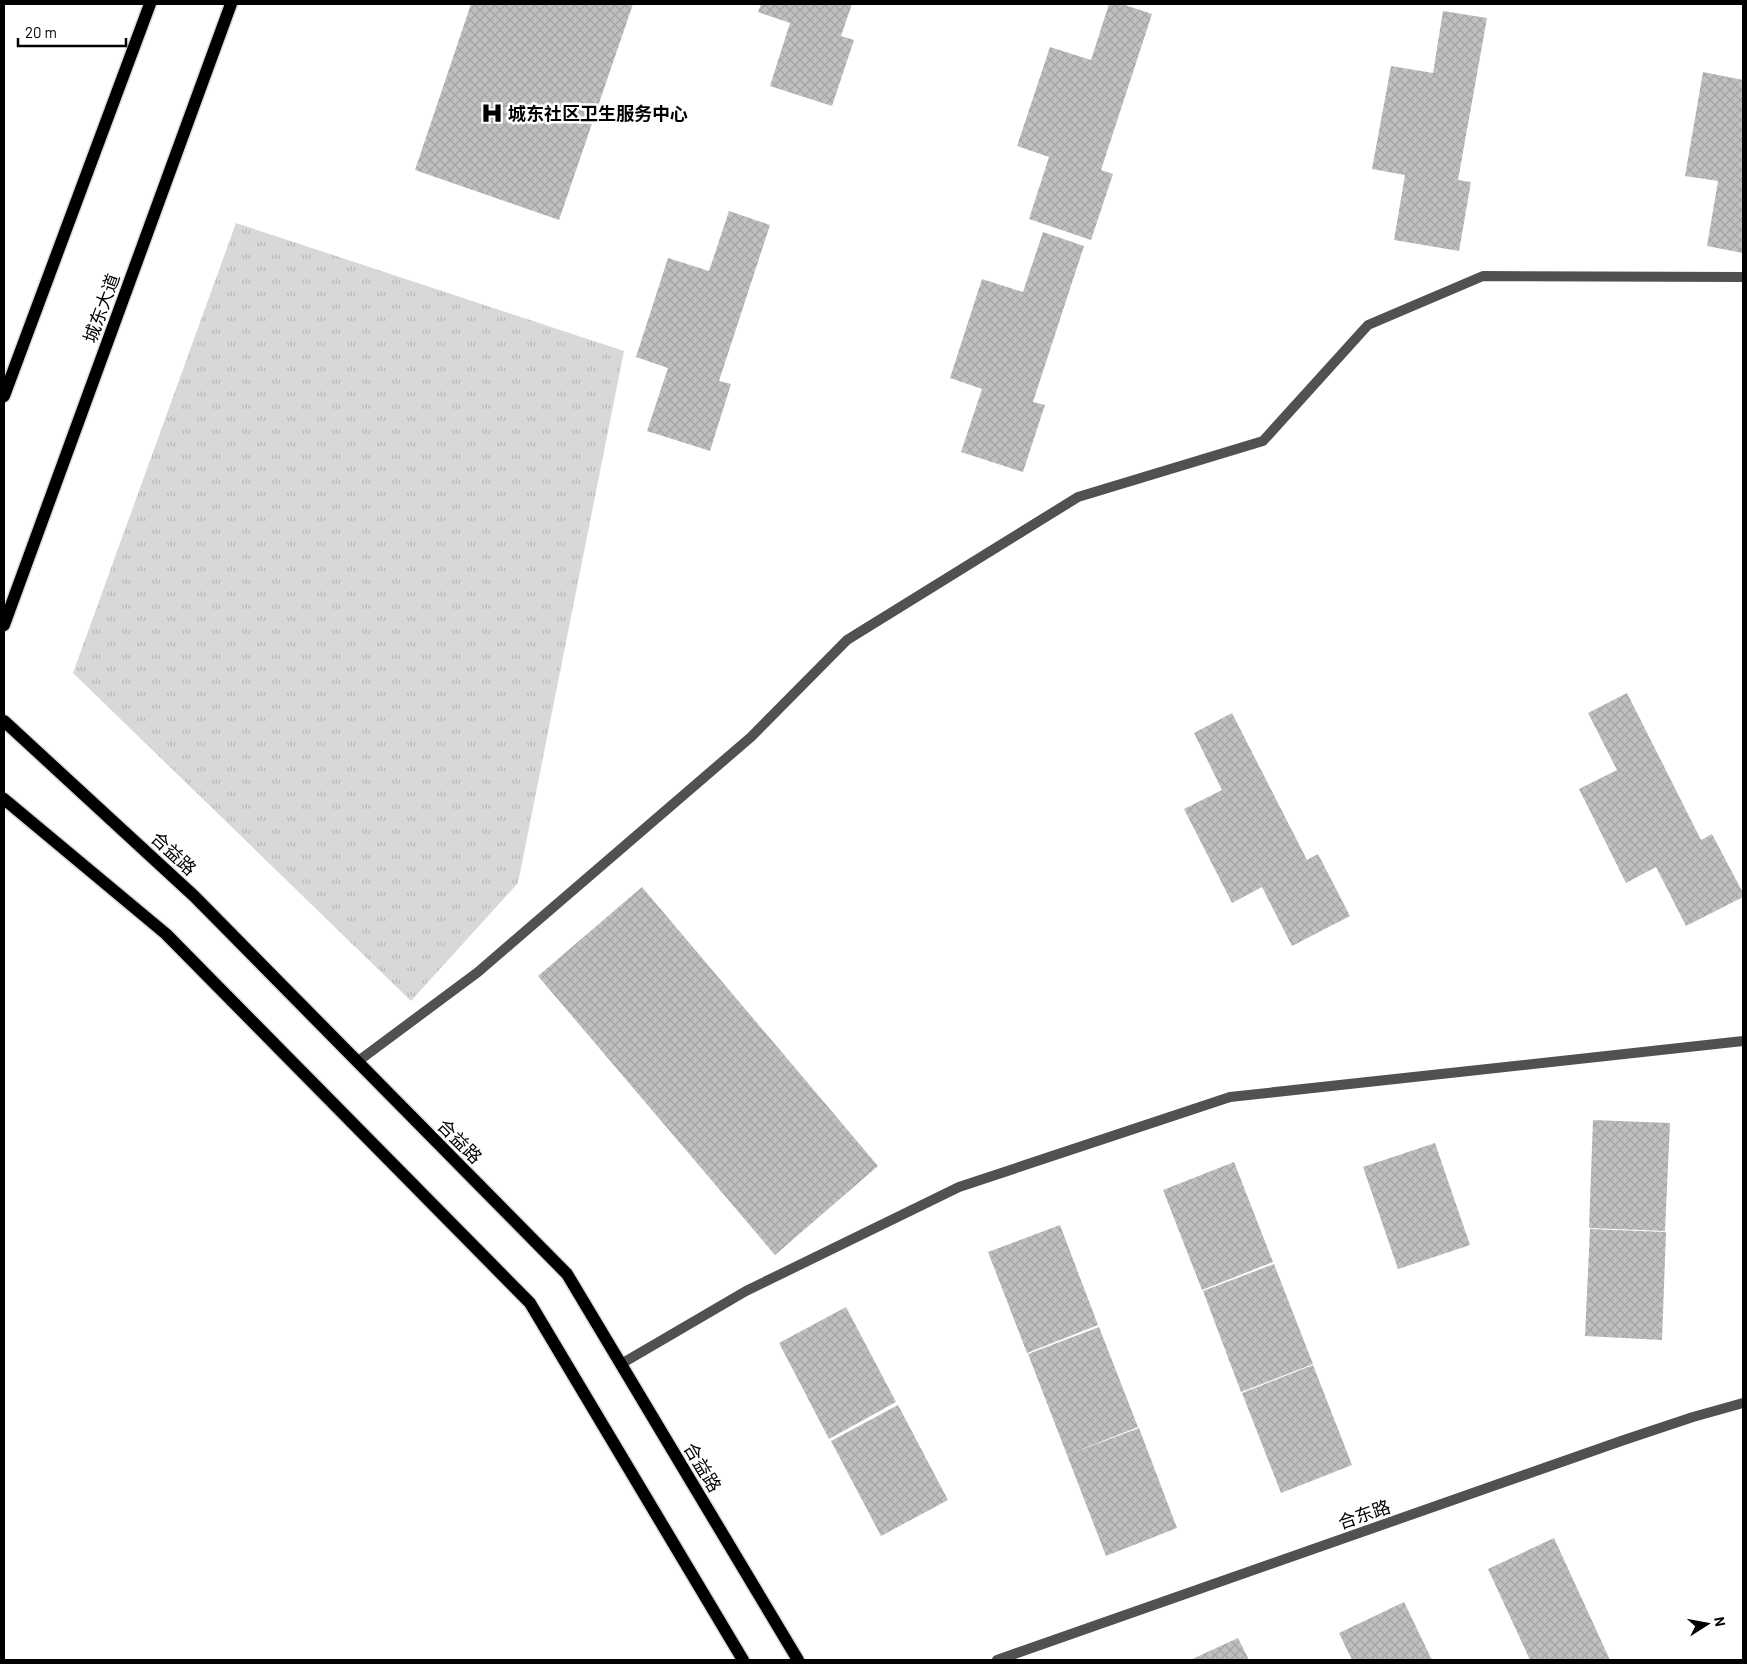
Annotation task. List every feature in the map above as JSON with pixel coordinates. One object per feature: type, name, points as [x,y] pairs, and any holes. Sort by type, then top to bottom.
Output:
[{"type":"main road","points":[[4,396],[150,4]]},
{"type":"main road","name":"城东大道","points":[[4,625],[231,4]]},
{"type":"main road","name":"合益路","points":[[4,721],[194,896],[567,1274],[798,1660]]},
{"type":"main road","points":[[4,799],[166,934],[530,1303],[744,1660]]},
{"type":"street","points":[[357,1062],[478,972],[743,744],[847,640],[1078,497],[1263,441],[1368,325],[1483,276],[1743,277]]},
{"type":"street","points":[[621,1364],[746,1291],[959,1187],[1230,1096],[1743,1042]]},
{"type":"street","name":"合东路","points":[[997,1660],[1692,1417],[1743,1404]]},
{"type":"green space","points":[[236,223],[624,351],[518,883],[411,1001],[73,673]]},
{"type":"building","points":[[471,4],[633,4],[559,220],[415,170]]},
{"type":"building","points":[[761,4],[852,4],[841,36],[854,40],[832,106],[770,86],[790,23],[758,12]]},
{"type":"building","points":[[1109,4],[1122,4],[1152,14],[1101,170],[1113,174],[1091,240],[1029,219],[1049,157],[1017,146],[1050,47],[1091,60]]},
{"type":"building","points":[[1443,11],[1487,18],[1458,180],[1471,182],[1459,251],[1394,240],[1405,175],[1372,169],[1391,66],[1433,73]]},
{"type":"building","points":[[1703,72],[1743,80],[1743,253],[1707,246],[1718,181],[1685,176]]},
{"type":"building","points":[[729,211],[770,225],[719,381],[731,384],[710,451],[647,431],[668,368],[636,357],[668,258],[709,271]]},
{"type":"building","points":[[1043,232],[1084,246],[1033,402],[1045,405],[1023,472],[961,452],[982,389],[950,378],[982,279],[1023,292]]},
{"type":"building","points":[[1627,693],[1701,840],[1712,834],[1743,893],[1743,897],[1686,926],[1656,867],[1626,883],[1579,789],[1617,770],[1588,713]]},
{"type":"building","points":[[1232,713],[1307,860],[1318,854],[1350,916],[1292,946],[1262,887],[1232,903],[1184,809],[1222,790],[1194,733]]},
{"type":"building","points":[[642,887],[878,1166],[775,1255],[538,976]]},
{"type":"building","points":[[1593,1120],[1670,1123],[1665,1231],[1589,1228]]},
{"type":"building","points":[[1435,1143],[1470,1245],[1398,1269],[1363,1167]]},
{"type":"building","points":[[1234,1162],[1273,1262],[1202,1290],[1163,1190]]},
{"type":"building","points":[[1060,1225],[1098,1325],[1027,1353],[988,1252]]},
{"type":"building","points":[[1590,1229],[1666,1232],[1662,1340],[1585,1336]]},
{"type":"building","points":[[1274,1264],[1313,1364],[1241,1392],[1203,1291]]},
{"type":"building","points":[[846,1307],[896,1402],[829,1439],[779,1343]]},
{"type":"building","points":[[1099,1327],[1138,1427],[1067,1455],[1028,1354]]},
{"type":"building","points":[[1313,1365],[1352,1465],[1281,1493],[1242,1393]]},
{"type":"building","points":[[898,1405],[948,1500],[881,1536],[831,1441]]},
{"type":"building","points":[[1139,1428],[1177,1528],[1106,1556],[1067,1455]]},
{"type":"building","points":[[1554,1538],[1610,1660],[1530,1660],[1488,1569]]},
{"type":"building","points":[[1404,1602],[1432,1660],[1352,1660],[1339,1633]]},
{"type":"building","points":[[1238,1638],[1249,1660],[1190,1660]]},
{"type":"place","name":"城东社区卫生服务中心","points":[[492,113]]}]
